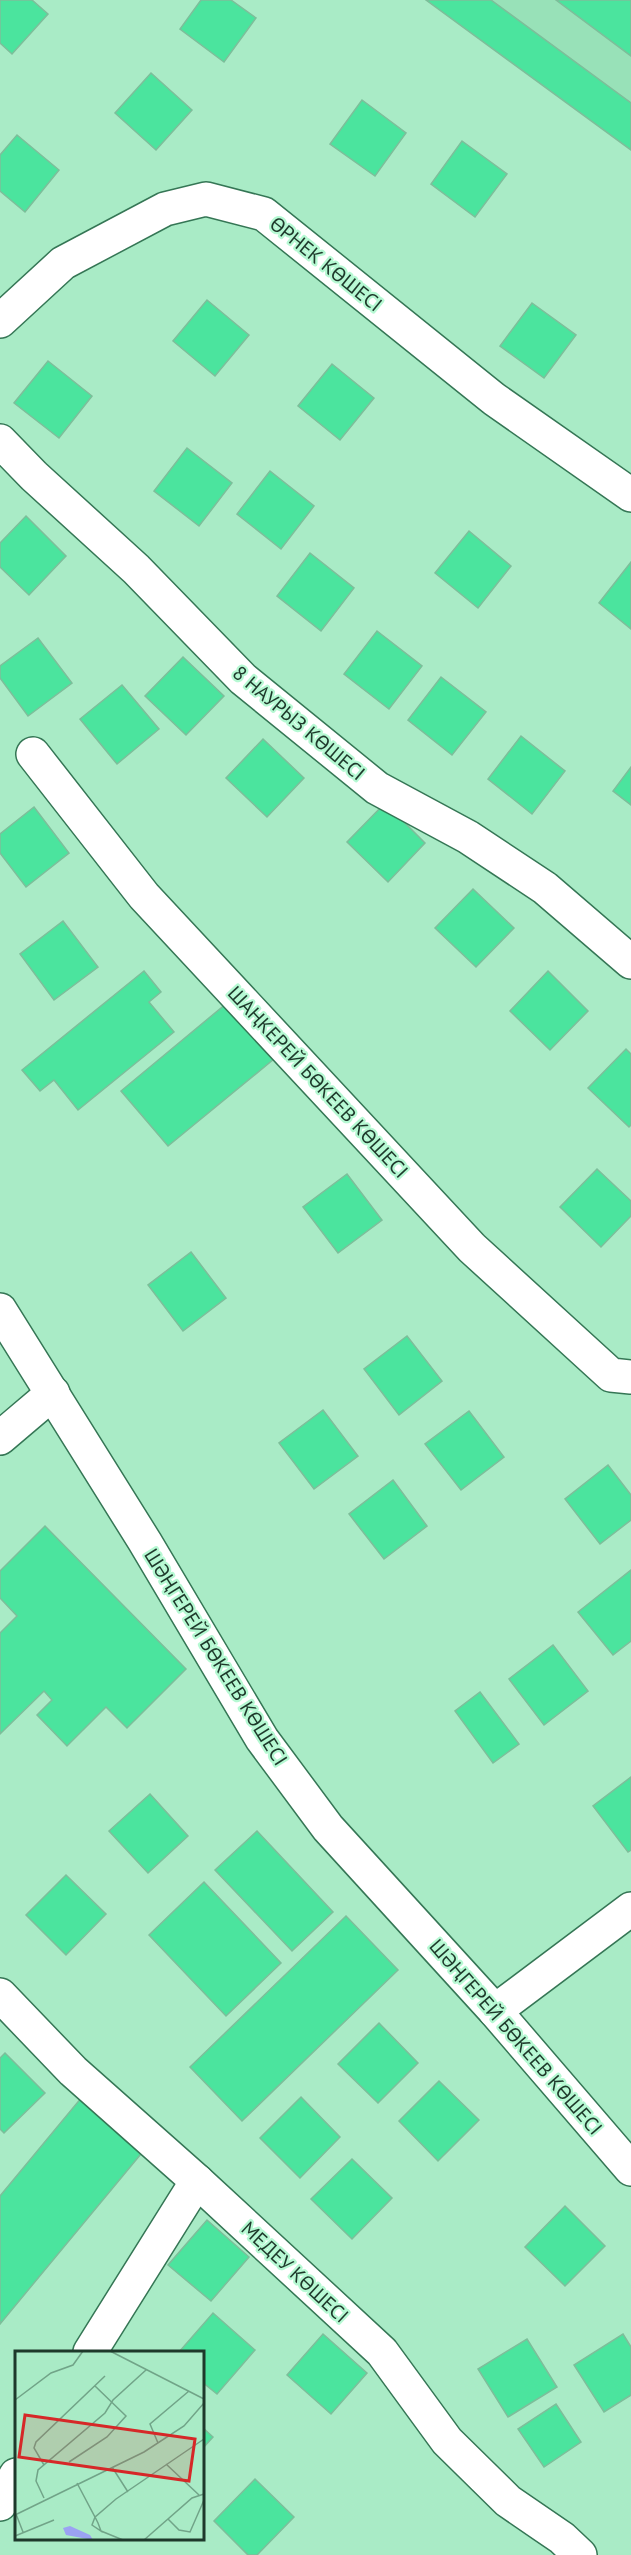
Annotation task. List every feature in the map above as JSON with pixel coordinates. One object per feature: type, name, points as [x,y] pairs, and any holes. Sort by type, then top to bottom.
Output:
[{"type":"street","name":"ӨРНЕК КӨШЕСІ","points":[[0,321],[63,263],[165,209],[206,198],[264,214],[494,399],[631,495]]},
{"type":"street","name":"8 НАУРЫЗ КӨШЕСІ","points":[[0,441],[136,569],[243,679],[377,788],[468,837],[545,888],[631,962]]},
{"type":"street","name":"ШАҢКЕРЕЙ БӨКЕЕВ КӨШЕСІ","points":[[33,754],[144,896],[472,1248],[611,1375],[631,1377]]},
{"type":"street","name":"ШӘҢГЕРЕЙ БӨКЕЕВ КӨШЕСІ","points":[[0,1310],[53,1393],[262,1739],[328,1828],[495,2011],[631,2169]]},
{"type":"street","points":[[0,1438],[53,1393]]},
{"type":"street","points":[[495,2011],[631,1909]]},
{"type":"street","name":"МЕДЕУ КӨШЕСІ","points":[[0,1995],[73,2071],[197,2181],[382,2352],[447,2441],[508,2501],[562,2538],[580,2555]]},
{"type":"street","points":[[91,2351],[197,2181]]},
{"type":"street","points":[[0,2505],[15,2477]]},
{"type":"shaded area","points":[[430,0],[631,0],[631,143]]},
{"type":"building","points":[[0,0],[32,0],[48,14],[12,54],[0,43]]},
{"type":"building","points":[[201,0],[231,0],[256,18],[224,62],[180,29]]},
{"type":"building","points":[[426,0],[491,0],[631,103],[631,150]]},
{"type":"building","points":[[556,0],[631,0],[631,56]]},
{"type":"building","points":[[151,73],[192,110],[156,150],[115,113]]},
{"type":"building","points":[[362,100],[406,133],[375,176],[330,144]]},
{"type":"building","points":[[17,135],[59,170],[25,212],[0,191],[0,155]]},
{"type":"building","points":[[462,141],[507,174],[475,217],[431,184]]},
{"type":"building","points":[[207,300],[249,335],[215,376],[173,341]]},
{"type":"building","points":[[532,303],[576,335],[544,378],[500,346]]},
{"type":"building","points":[[48,361],[92,396],[59,438],[14,403]]},
{"type":"building","points":[[332,364],[374,398],[340,440],[298,406]]},
{"type":"building","points":[[187,448],[232,483],[199,526],[154,491]]},
{"type":"building","points":[[270,471],[314,506],[281,549],[237,514]]},
{"type":"building","points":[[26,516],[66,556],[29,595],[0,567],[0,543]]},
{"type":"building","points":[[469,531],[511,566],[478,608],[435,573]]},
{"type":"building","points":[[310,553],[354,588],[321,631],[277,596]]},
{"type":"building","points":[[631,562],[631,629],[599,603]]},
{"type":"building","points":[[377,631],[422,666],[389,709],[344,674]]},
{"type":"building","points":[[38,638],[72,683],[28,716],[0,678],[0,666]]},
{"type":"building","points":[[183,657],[224,696],[186,735],[145,696]]},
{"type":"building","points":[[441,677],[486,712],[452,755],[408,720]]},
{"type":"building","points":[[122,685],[159,729],[117,764],[80,719]]},
{"type":"building","points":[[521,736],[565,771],[532,814],[488,779]]},
{"type":"building","points":[[263,739],[304,778],[267,817],[226,778]]},
{"type":"building","points":[[631,767],[631,805],[613,791]]},
{"type":"building","points":[[385,803],[425,843],[388,882],[347,842]]},
{"type":"building","points":[[34,807],[69,853],[26,887],[0,853],[0,834]]},
{"type":"building","points":[[473,889],[514,928],[476,967],[435,928]]},
{"type":"building","points":[[63,921],[98,967],[54,1000],[20,954]]},
{"type":"building","points":[[144,971],[161,992],[149,1002],[174,1032],[78,1110],[54,1080],[40,1091],[22,1070]]},
{"type":"building","points":[[548,971],[588,1011],[550,1050],[510,1011]]},
{"type":"building","points":[[227,1003],[274,1059],[168,1146],[121,1091]]},
{"type":"building","points":[[626,1049],[631,1054],[631,1125],[629,1127],[588,1088]]},
{"type":"building","points":[[597,1169],[631,1201],[631,1216],[601,1247],[560,1207]]},
{"type":"building","points":[[347,1174],[382,1220],[338,1253],[303,1207]]},
{"type":"building","points":[[191,1252],[226,1298],[183,1331],[148,1285]]},
{"type":"building","points":[[407,1336],[442,1381],[399,1415],[364,1369]]},
{"type":"building","points":[[323,1410],[358,1456],[314,1489],[279,1443]]},
{"type":"building","points":[[469,1411],[504,1457],[461,1490],[425,1444]]},
{"type":"building","points":[[608,1465],[631,1495],[631,1520],[600,1544],[565,1499]]},
{"type":"building","points":[[393,1480],[427,1526],[384,1559],[349,1514]]},
{"type":"building","points":[[45,1526],[186,1669],[127,1728],[106,1707],[67,1746],[37,1715],[52,1700],[44,1691],[0,1734],[0,1633],[17,1616],[0,1598],[0,1571]]},
{"type":"building","points":[[631,1570],[631,1641],[613,1655],[578,1612]]},
{"type":"building","points":[[553,1645],[588,1691],[544,1725],[509,1679]]},
{"type":"building","points":[[480,1692],[519,1744],[493,1763],[455,1711]]},
{"type":"building","points":[[631,1777],[631,1850],[628,1852],[593,1806]]},
{"type":"building","points":[[150,1794],[188,1836],[148,1873],[109,1831]]},
{"type":"building","points":[[257,1831],[333,1912],[292,1951],[215,1870]]},
{"type":"building","points":[[66,1875],[106,1914],[66,1955],[26,1915]]},
{"type":"building","points":[[204,1882],[281,1963],[226,2016],[149,1935]]},
{"type":"building","points":[[346,1916],[398,1970],[242,2121],[190,2067]]},
{"type":"building","points":[[379,2023],[418,2063],[378,2103],[338,2064]]},
{"type":"building","points":[[5,2053],[45,2093],[4,2133],[0,2129],[0,2058]]},
{"type":"building","points":[[439,2081],[479,2120],[438,2161],[399,2121]]},
{"type":"building","points":[[82,2097],[145,2149],[0,2324],[0,2196]]},
{"type":"building","points":[[301,2097],[340,2137],[300,2178],[260,2138]]},
{"type":"building","points":[[352,2159],[392,2198],[352,2239],[311,2199]]},
{"type":"building","points":[[565,2206],[605,2246],[565,2286],[525,2247]]},
{"type":"building","points":[[207,2220],[249,2257],[211,2301],[168,2265]]},
{"type":"building","points":[[213,2313],[255,2350],[217,2394],[204,2384],[204,2351],[180,2351]]},
{"type":"building","points":[[323,2334],[367,2373],[331,2414],[287,2375]]},
{"type":"building","points":[[623,2334],[631,2347],[631,2395],[604,2412],[574,2365]]},
{"type":"building","points":[[527,2339],[557,2387],[508,2417],[478,2369]]},
{"type":"building","points":[[556,2404],[581,2442],[544,2467],[518,2429]]},
{"type":"building","points":[[204,2429],[213,2437],[204,2447]]},
{"type":"building","points":[[255,2479],[294,2517],[257,2555],[248,2555],[214,2521]]}]
